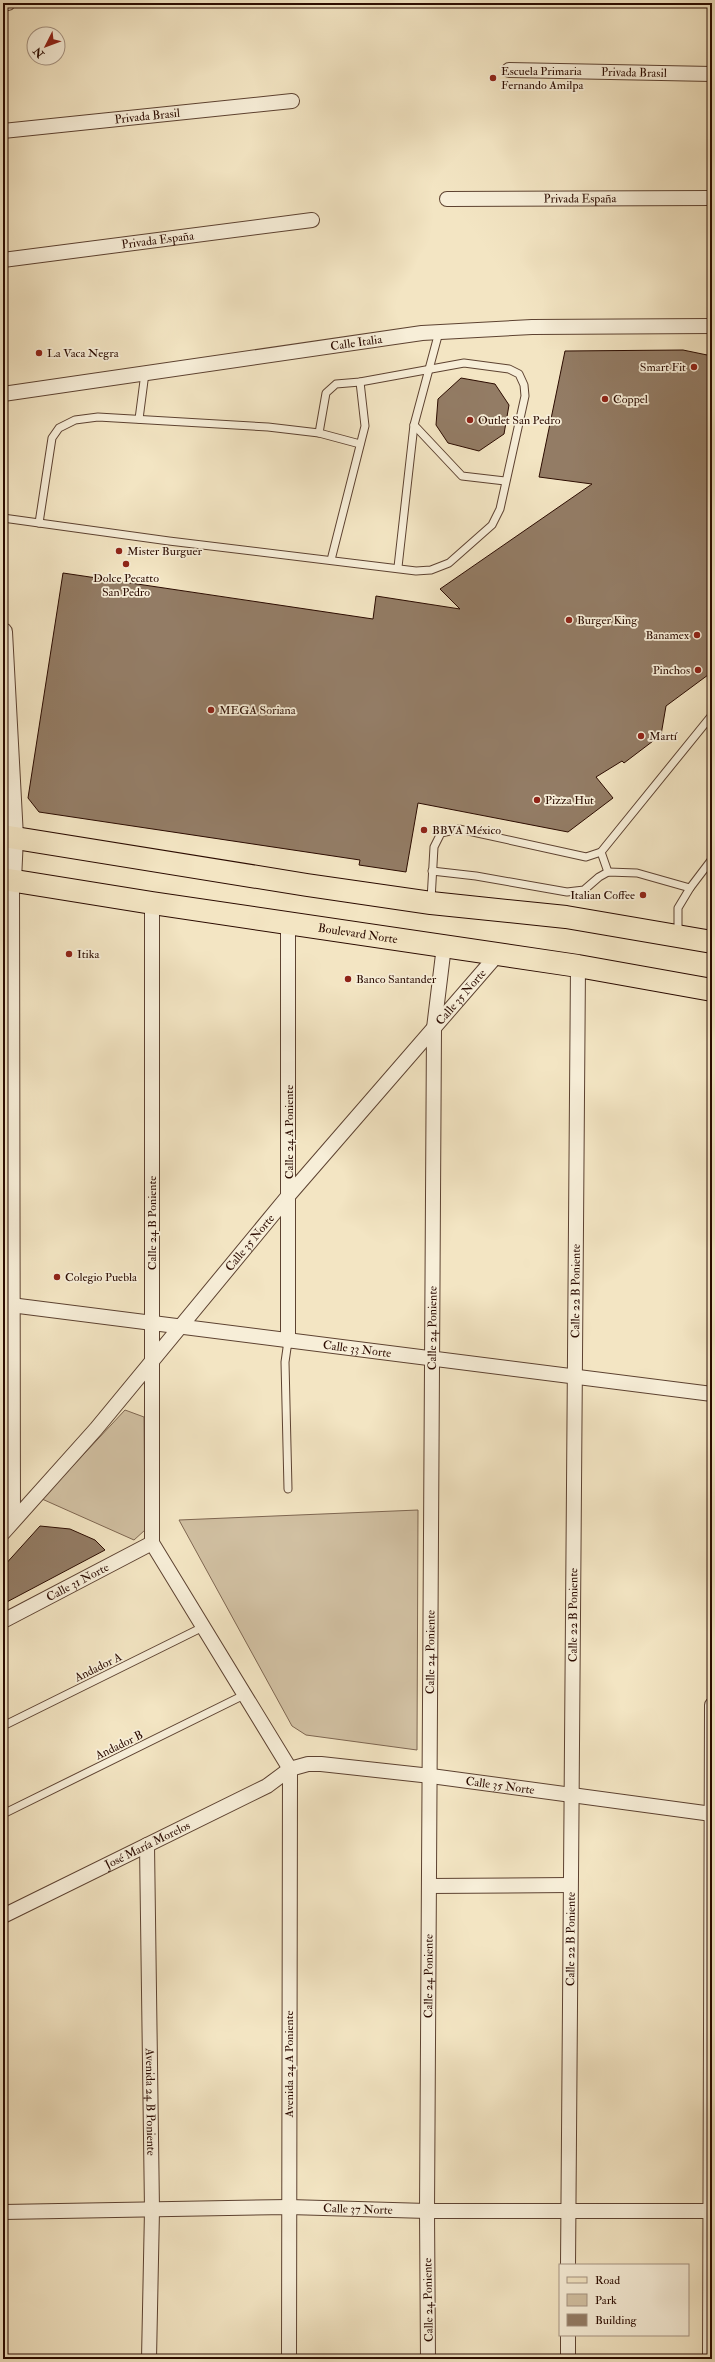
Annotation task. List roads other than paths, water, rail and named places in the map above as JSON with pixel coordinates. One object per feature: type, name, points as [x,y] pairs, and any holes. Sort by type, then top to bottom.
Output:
[{"type":"main road","points":[[8,837],[431,903],[566,917],[712,942]]},
{"type":"main road","name":"Boulevard Norte","points":[[7,880],[578,966],[712,990]]},
{"type":"street","points":[[3,4],[8,3]]},
{"type":"street","name":"Privada Brasil","points":[[509,70],[712,74]]},
{"type":"street","name":"Privada Brasil","points":[[3,131],[292,102]]},
{"type":"street","name":"Privada España","points":[[447,199],[712,198]]},
{"type":"street","name":"Privada España","points":[[3,260],[312,220]]},
{"type":"street","name":"Calle Italia","points":[[3,394],[439,332],[532,327],[712,326]]},
{"type":"street","points":[[3,632],[8,837],[8,1305],[13,1520]]},
{"type":"street","name":"Calle 24 B Poniente","points":[[152,903],[152,1543]]},
{"type":"street","name":"Calle 24 A Poniente","points":[[288,923],[288,1341]]},
{"type":"street","name":"Calle 24 Poniente","points":[[428,2359],[427,2211],[434,1028],[444,946]]},
{"type":"street","name":"Calle 35 Norte","points":[[3,1533],[13,1520],[96,1429],[182,1327],[289,1195],[498,954]]},
{"type":"street","name":"Calle 22 B Poniente","points":[[568,2264],[567,2211],[578,966]]},
{"type":"street","name":"Calle 33 Norte","points":[[8,1305],[712,1394]]},
{"type":"street","points":[[152,1543],[290,1769]]},
{"type":"street","name":"Calle 31 Norte","points":[[3,1621],[152,1543]]},
{"type":"street","points":[[710,2359],[712,1705]]},
{"type":"street","name":"Calle 35 Norte","points":[[290,1769],[308,1764],[320,1764],[430,1776],[712,1814]]},
{"type":"street","name":"José María Morelos","points":[[3,1916],[267,1786],[290,1769]]},
{"type":"street","name":"Avenida 24 A Poniente","points":[[289,2359],[290,1769]]},
{"type":"street","name":"Avenida 24 B Poniente","points":[[147,1845],[152,2210],[149,2359]]},
{"type":"street","points":[[430,1886],[570,1885]]},
{"type":"street","name":"Calle 37 Norte","points":[[3,2212],[289,2207],[427,2211],[711,2211]]},
{"type":"street","points":[[568,2336],[568,2359]]},
{"type":"lane","points":[[398,567],[414,425],[439,332]]},
{"type":"lane","points":[[3,518],[331,560],[398,567],[416,571],[431,570],[449,563],[492,525],[500,508],[525,396],[524,384],[519,374],[509,369],[464,363],[360,382],[336,384],[328,389],[319,433]]},
{"type":"lane","points":[[139,419],[145,373]]},
{"type":"lane","points":[[331,560],[365,426],[360,382]]},
{"type":"lane","points":[[39,523],[52,438],[60,428],[75,420],[98,417],[224,423],[319,433],[360,444]]},
{"type":"lane","points":[[414,425],[462,476],[505,481]]},
{"type":"lane","points":[[431,903],[432,871],[437,839],[441,833],[459,829],[586,857],[601,852],[712,715]]},
{"type":"lane","points":[[601,852],[608,872]]},
{"type":"lane","points":[[678,936],[678,908],[690,888],[712,859]]},
{"type":"lane","points":[[432,871],[476,876],[573,892],[584,890],[599,877],[608,872],[637,873],[690,888]]},
{"type":"lane","points":[[288,1341],[285,1362],[288,1489]]},
{"type":"lane","name":"Andador A","points":[[3,1726],[203,1627]]},
{"type":"lane","name":"Andador B","points":[[3,1814],[244,1695]]},
{"type":"place","name":"Escuela Primaria Fernando Amilpa","points":[[493,78]]},
{"type":"place","name":"La Vaca Negra","points":[[39,353]]},
{"type":"place","name":"Smart Fit","points":[[694,367]]},
{"type":"place","name":"Coppel","points":[[605,399]]},
{"type":"place","name":"Outlet San Pedro","points":[[470,420]]},
{"type":"place","name":"Mister Burguer","points":[[119,551]]},
{"type":"place","name":"Dolce Pecatto San Pedro","points":[[126,564]]},
{"type":"place","name":"Burger King","points":[[569,620]]},
{"type":"place","name":"Banamex","points":[[697,635]]},
{"type":"place","name":"Pinchos","points":[[698,670]]},
{"type":"place","name":"MEGA Soriana","points":[[211,710]]},
{"type":"place","name":"Martí","points":[[641,736]]},
{"type":"place","name":"Pizza Hut","points":[[537,800]]},
{"type":"place","name":"BBVA México","points":[[424,830]]},
{"type":"place","name":"Italian Coffee","points":[[643,895]]},
{"type":"place","name":"Itika","points":[[69,954]]},
{"type":"place","name":"Banco Santander","points":[[348,979]]},
{"type":"place","name":"Colegio Puebla","points":[[57,1277]]}]
